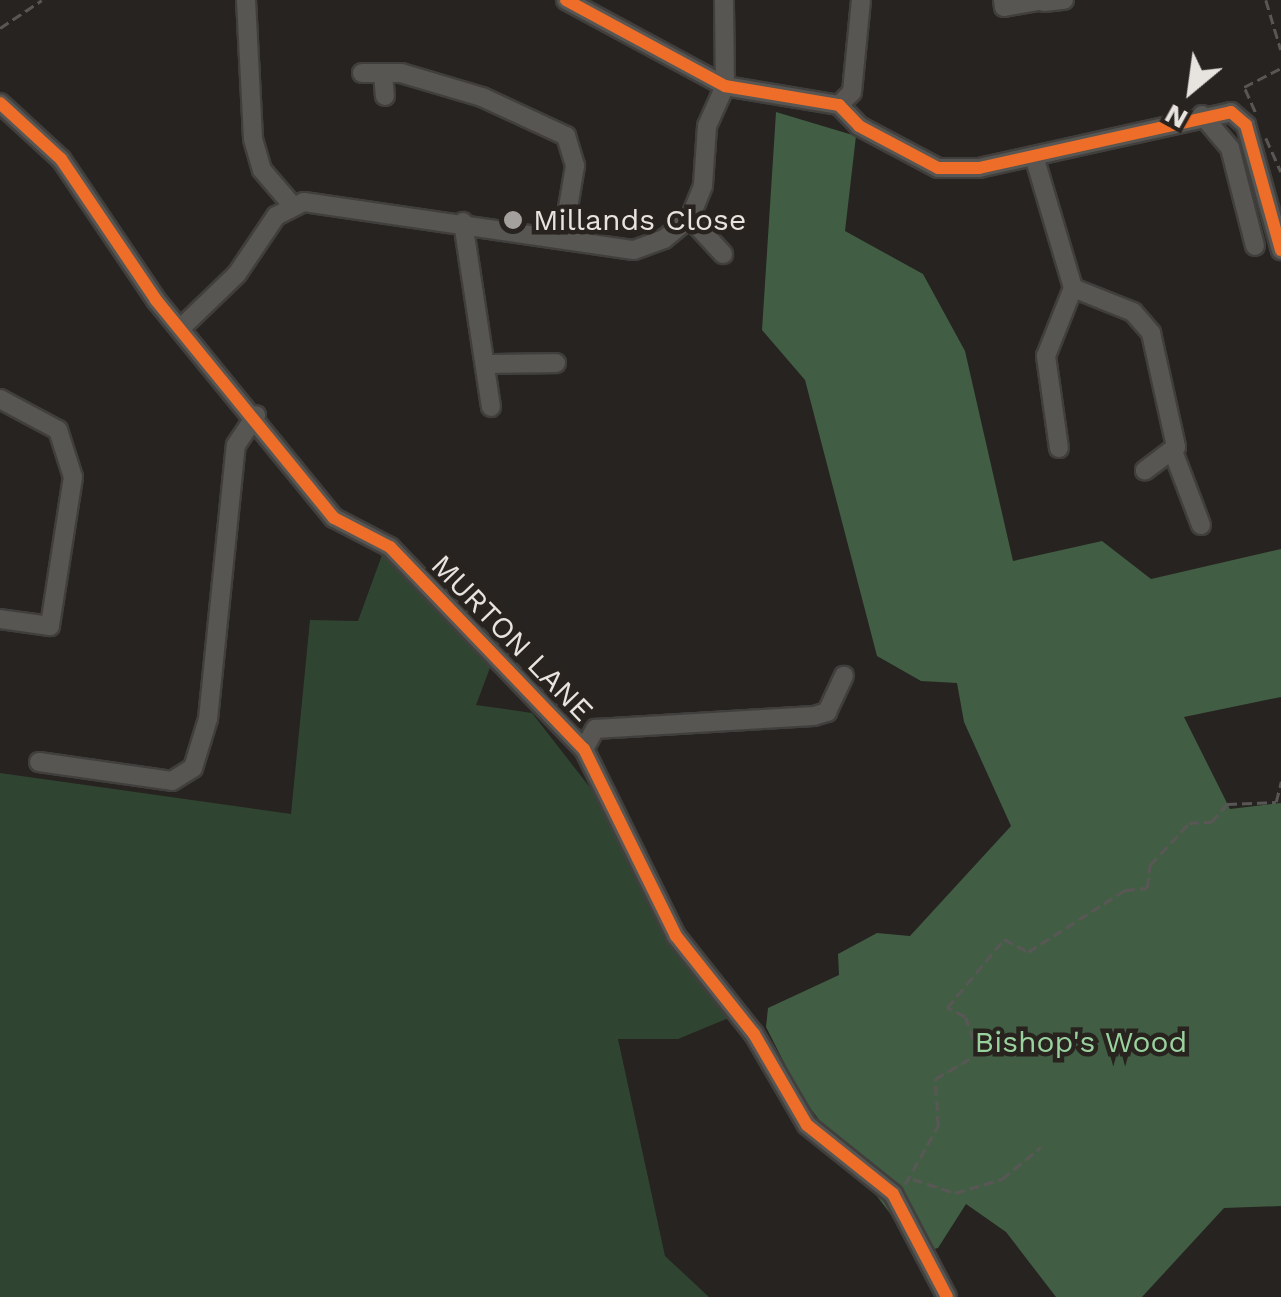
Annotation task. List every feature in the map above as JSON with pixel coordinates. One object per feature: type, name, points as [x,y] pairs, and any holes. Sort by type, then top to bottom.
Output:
[{"type":"street","points":[[246,0],[253,139],[262,170],[292,205],[463,222],[634,250],[690,218],[712,108],[725,86],[724,0]]},
{"type":"street","points":[[566,0],[602,7],[725,86],[839,104],[859,126],[938,168],[1034,156],[1202,115],[1231,112],[1246,125],[1281,250]]},
{"type":"street","points":[[839,104],[852,92],[861,0]]},
{"type":"street","points":[[1004,10],[1064,0]]},
{"type":"street","points":[[362,73],[383,74],[515,108],[566,136],[575,166],[563,238]]},
{"type":"street","points":[[383,74],[385,96]]},
{"type":"street","name":"MURTON LANE","points":[[0,103],[61,159],[182,327],[256,415],[334,518],[390,547],[584,748],[676,936],[754,1034],[807,1125],[893,1194],[947,1297]]},
{"type":"street","points":[[1202,115],[1230,148],[1256,246]]},
{"type":"street","points":[[1034,156],[1073,288],[1046,356],[1059,448]]},
{"type":"street","points":[[182,327],[292,205]]},
{"type":"street","points":[[690,218],[724,254]]},
{"type":"street","points":[[463,222],[491,407]]},
{"type":"street","points":[[1073,288],[1148,326],[1174,454],[1202,525]]},
{"type":"street","points":[[486,364],[556,362]]},
{"type":"street","points":[[0,398],[46,418],[70,460],[59,627],[0,619]]},
{"type":"street","points":[[40,762],[172,782],[193,768],[208,718],[236,445],[256,415]]},
{"type":"street","points":[[1145,470],[1174,454]]},
{"type":"street","points":[[584,748],[595,729],[814,716],[827,712],[844,676]]},
{"type":"path","points":[[0,28],[42,0]]},
{"type":"path","points":[[1266,0],[1281,50]]},
{"type":"path","points":[[1257,117],[1244,88],[1281,68]]},
{"type":"path","points":[[1264,132],[1281,172]]},
{"type":"path","points":[[912,1178],[910,1164],[938,1126],[935,1078],[978,1054],[964,1018],[947,1008],[1004,939],[1028,952],[1125,890],[1148,888],[1150,866],[1189,823],[1211,822],[1226,804],[1276,802],[1281,782]]},
{"type":"path","points":[[912,1178],[955,1193],[1002,1179],[1040,1147]]},
{"type":"path","points":[[893,1194],[912,1178]]},
{"type":"green space","name":"Bishop's Wood","points":[[776,112],[856,136],[845,231],[923,274],[965,351],[1013,561],[1102,541],[1151,579],[1281,549],[1281,697],[1184,717],[1230,809],[1281,803],[1281,1206],[1224,1208],[1142,1297],[1056,1297],[1006,1232],[966,1204],[938,1248],[920,1253],[801,1096],[766,1027],[768,1008],[839,975],[838,954],[877,933],[910,936],[1011,826],[964,722],[957,683],[921,681],[877,656],[805,380],[762,330]]},
{"type":"green space","points":[[382,555],[491,665],[476,705],[532,713],[595,794],[731,1017],[678,1039],[618,1039],[665,1256],[709,1297],[0,1297],[0,773],[291,814],[310,620],[358,621]]},
{"type":"cycle path","points":[[566,0],[725,86],[839,105],[859,126],[938,168],[979,168],[1231,112],[1246,125],[1281,250]]},
{"type":"cycle path","points":[[0,103],[61,159],[156,300],[334,518],[390,547],[584,749],[676,936],[754,1034],[807,1125],[893,1194],[947,1297]]},
{"type":"place","name":"Millands Close","points":[[513,220]]}]
